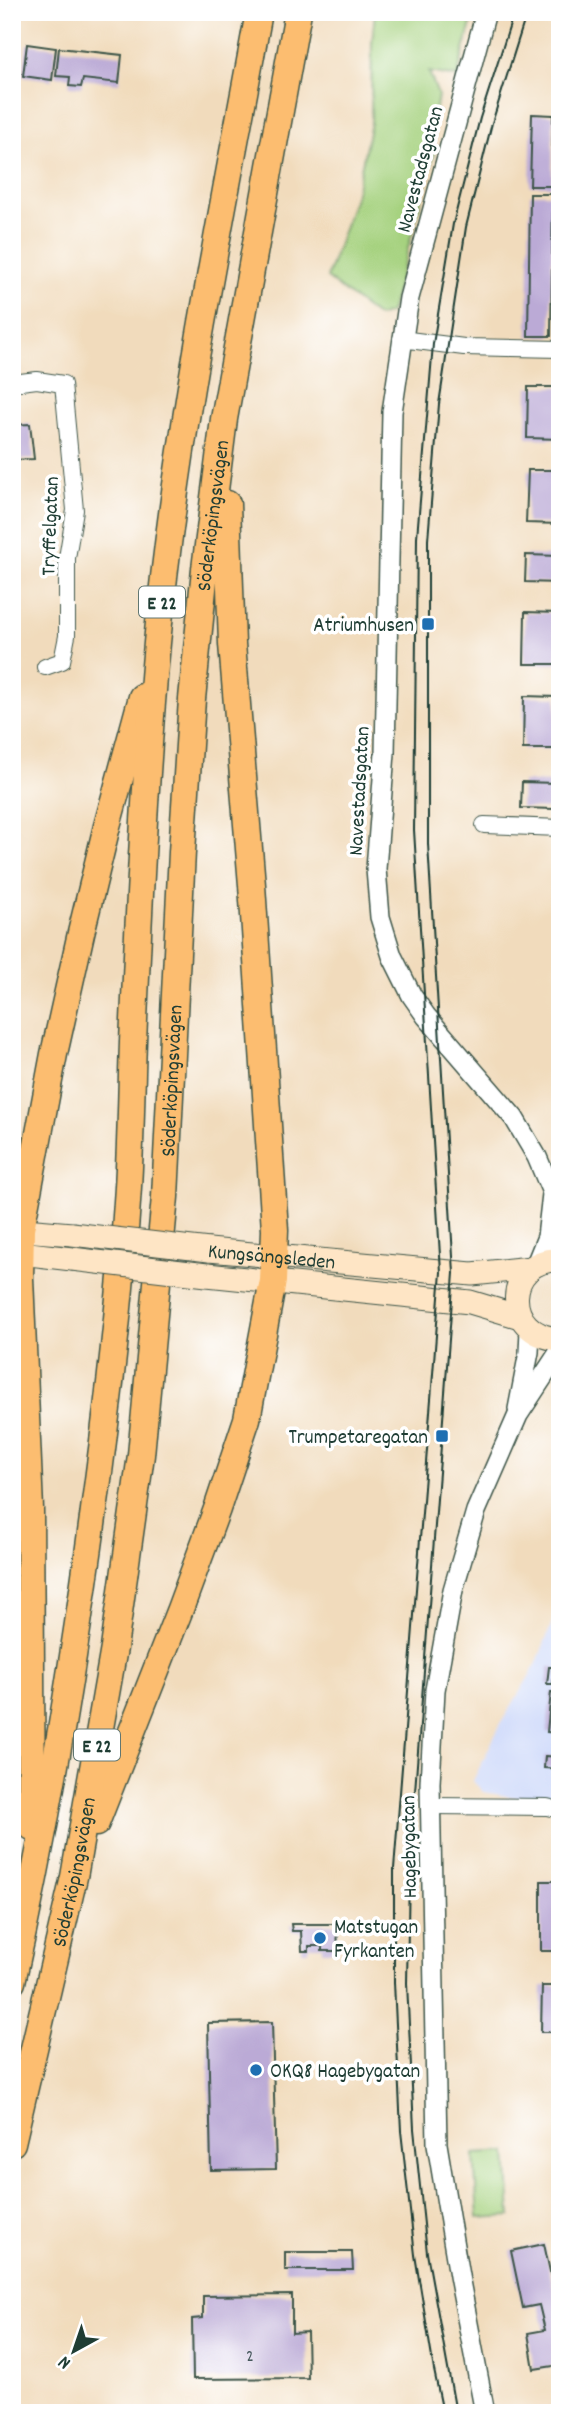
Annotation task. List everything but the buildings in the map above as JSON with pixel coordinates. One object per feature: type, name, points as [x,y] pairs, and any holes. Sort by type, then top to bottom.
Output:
[{"type":"highway","name":"Söderköpingsvägen","points":[[12,1982],[31,1898],[74,1658],[116,1340],[128,1199],[146,795],[158,641],[187,416],[259,12]]},
{"type":"highway","name":"Söderköpingsvägen","points":[[12,2143],[74,1877],[114,1648],[141,1455],[165,1197],[173,992],[192,699],[205,569],[224,419],[298,12]]},
{"type":"highway","points":[[74,1877],[180,1609],[235,1458],[247,1419],[274,1268],[275,1230],[265,1068],[232,644],[224,419]]},
{"type":"highway","points":[[31,1898],[31,1535],[16,1241],[81,933],[107,826],[158,641]]},
{"type":"main road","name":"Kungsängsleden","points":[[16,1241],[72,1234],[209,1250],[274,1268],[470,1302],[525,1324],[545,1338],[560,1339]]},
{"type":"main road","name":"Kungsängsleden","points":[[16,1241],[72,1259],[207,1275],[274,1268],[472,1275],[534,1266],[560,1259]]},
{"type":"main road","points":[[525,1324],[516,1295],[519,1283],[534,1266]]},
{"type":"street","name":"Navestadsgatan","points":[[486,12],[409,298],[401,339],[392,412],[385,753],[376,869],[380,916],[392,957],[412,996],[514,1118],[537,1157],[556,1202],[547,1237],[534,1266]]},
{"type":"street","points":[[401,339],[464,347],[560,349]]},
{"type":"street","name":"Tryffelgatan","points":[[12,383],[37,380],[63,384],[66,405],[75,510],[67,558],[67,636],[62,661],[45,667]]},
{"type":"street","points":[[484,825],[560,828]]},
{"type":"street","name":"Hagebygatan","points":[[517,1415],[529,1352],[525,1324]]},
{"type":"street","name":"Hagebygatan","points":[[485,2413],[438,2144],[431,1806],[435,1690],[453,1590],[480,1501],[517,1415],[560,1351]]},
{"type":"street","points":[[431,1806],[547,1807],[560,1810]]},
{"type":"shaded area","points":[[560,1585],[560,1805],[483,1792],[473,1781],[500,1725],[536,1665],[552,1623]]},
{"type":"green space","points":[[375,12],[474,12],[457,77],[429,72],[438,95],[432,134],[434,155],[390,313],[378,317],[327,278],[355,197],[371,123]]},
{"type":"green space","points":[[12,1442],[18,1732],[12,1780]]},
{"type":"green space","points":[[507,2152],[511,2216],[478,2218],[474,2154]]},
{"type":"tram line","points":[[443,2413],[415,2255],[401,2131],[394,1982],[394,1869],[441,1272],[414,830],[417,537],[433,344],[453,224],[480,118],[514,12]]},
{"type":"tram line","points":[[456,2413],[427,2253],[414,2129],[407,1983],[409,1871],[454,1273],[428,844],[428,540],[439,404],[466,227],[492,123],[527,12]]},
{"type":"place","name":"Atriumhusen","points":[[428,624]]},
{"type":"place","name":"Trumpetaregatan","points":[[442,1436]]},
{"type":"place","name":"Matstugan Fyrkanten","points":[[320,1938]]},
{"type":"place","name":"OKQ8 Hagebygatan","points":[[256,2070]]}]
